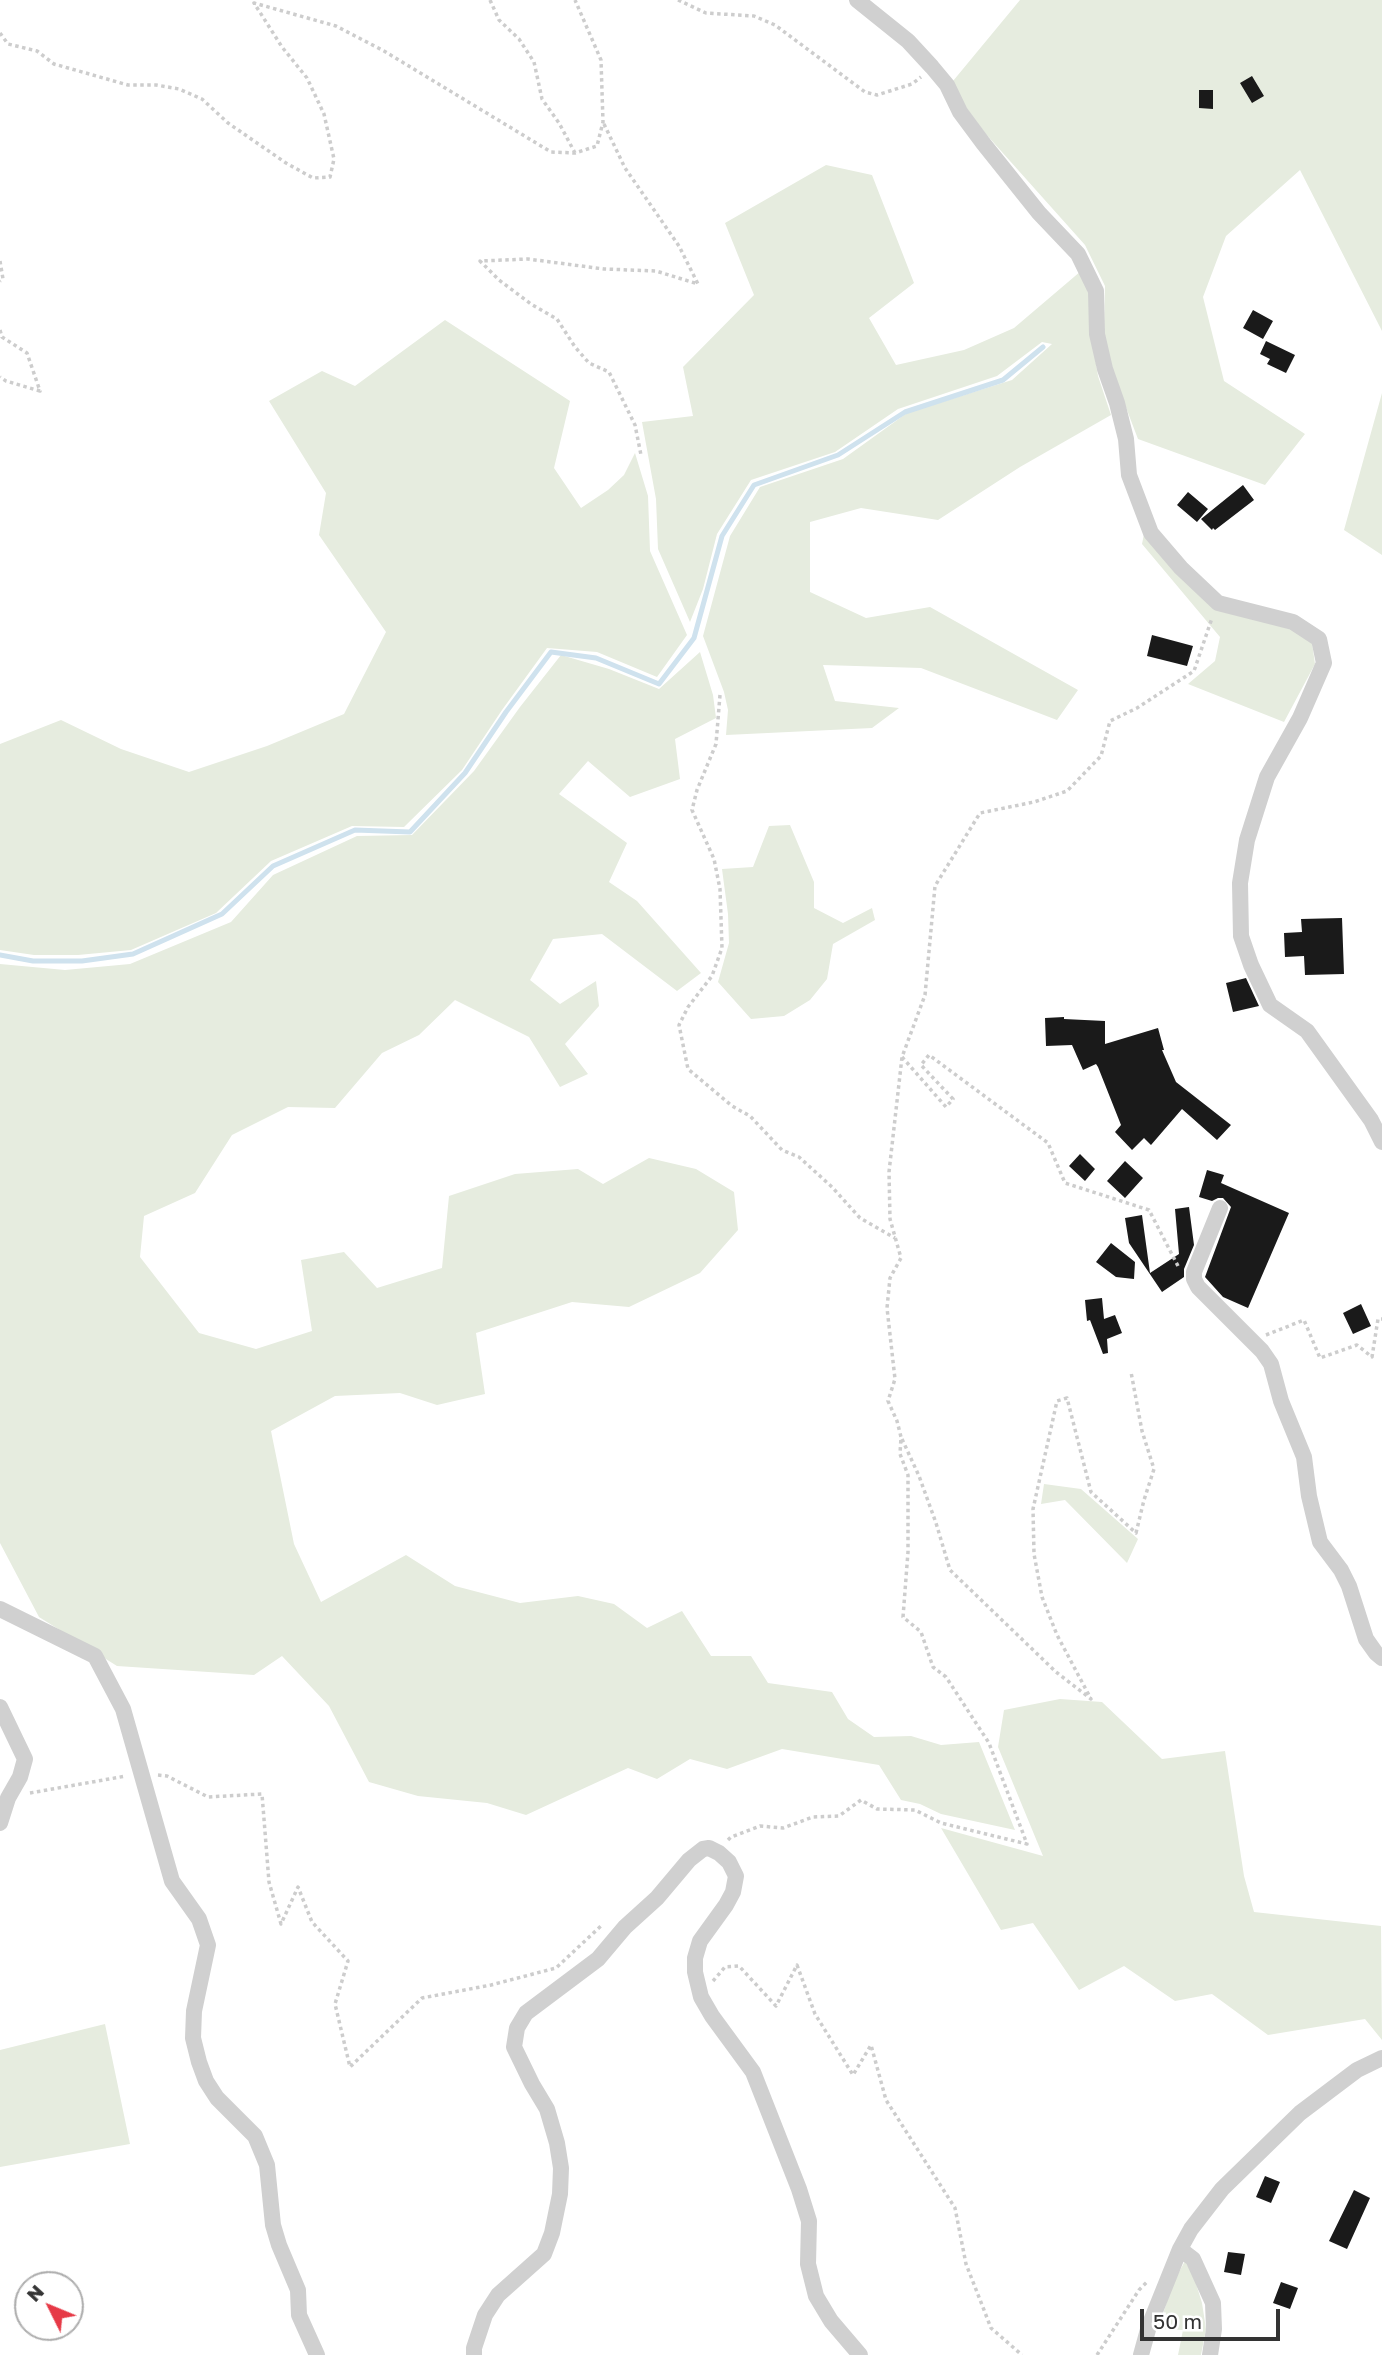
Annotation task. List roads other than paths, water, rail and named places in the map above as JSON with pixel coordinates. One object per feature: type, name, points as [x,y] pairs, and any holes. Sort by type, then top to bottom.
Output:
[{"type":"street","points":[[857,0],[908,41],[932,67],[947,85],[960,112],[983,143],[1040,213],[1078,254],[1096,291],[1097,334],[1102,357],[1126,439],[1129,475],[1151,533],[1181,568],[1217,603],[1293,622],[1319,639],[1324,663],[1300,718],[1268,777],[1247,840],[1240,883],[1241,936],[1251,965],[1270,1004],[1307,1031],[1371,1120],[1382,1142]]},
{"type":"street","points":[[1220,1208],[1194,1272],[1194,1279],[1198,1287],[1271,1364],[1281,1401],[1304,1457],[1308,1496],[1320,1542],[1341,1570],[1366,1639],[1382,1658]]},
{"type":"street","points":[[0,1609],[95,1657],[123,1709],[172,1881],[199,1919],[208,1945],[194,2011],[193,2038],[199,2062],[206,2081],[217,2098],[255,2136],[263,2155],[267,2165],[273,2225],[299,2290],[299,2315],[317,2355]]},
{"type":"street","points":[[0,1707],[25,1759],[0,1823]]},
{"type":"street","points":[[474,2355],[485,2315],[498,2295],[544,2254],[552,2233],[560,2194],[562,2168],[557,2143],[547,2109],[514,2047],[517,2028],[526,2013],[598,1959],[625,1927],[657,1898],[689,1860],[703,1849],[709,1848],[729,1862],[736,1876],[733,1892],[700,1941],[695,1958],[695,1972],[701,1997],[753,2072],[809,2221],[808,2264],[816,2296],[831,2321],[860,2355]]},
{"type":"street","points":[[1141,2355],[1149,2326],[1180,2249],[1191,2229],[1222,2189],[1300,2113],[1357,2070],[1382,2058]]},
{"type":"street","points":[[1180,2249],[1193,2259],[1213,2303],[1214,2329],[1210,2355]]},
{"type":"waterway","points":[[0,955],[33,961],[82,961],[133,954],[222,914],[273,866],[355,830],[410,832],[465,773],[551,652],[596,658],[659,684],[694,638],[722,536],[754,485],[838,455],[905,412],[1003,380],[1043,347]]}]
